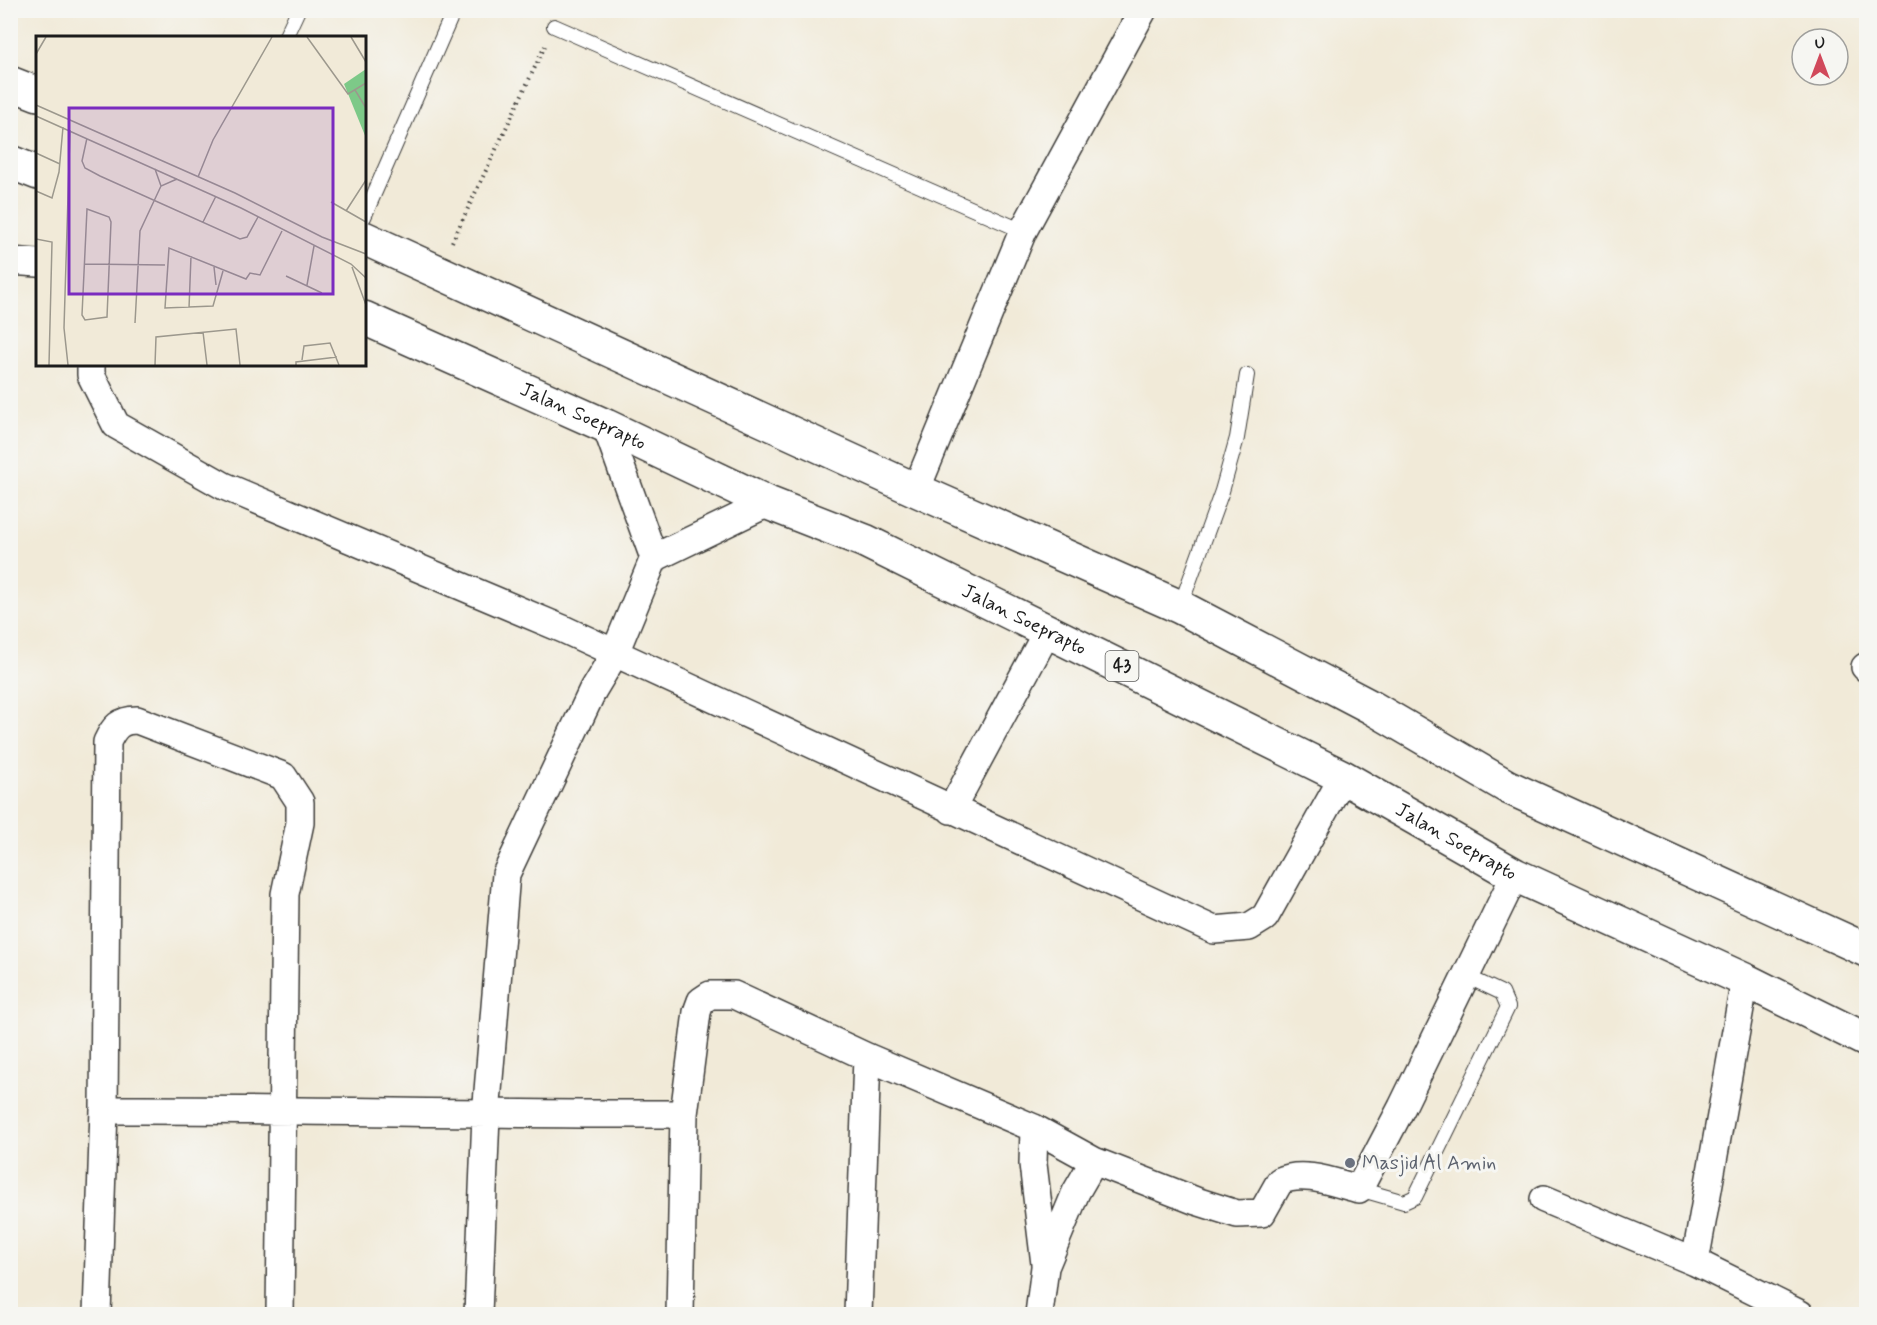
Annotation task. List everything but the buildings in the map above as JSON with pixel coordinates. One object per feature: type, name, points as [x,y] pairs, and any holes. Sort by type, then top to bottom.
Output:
[{"type":"highway","points":[[10,83],[36,93]]},
{"type":"highway","points":[[10,162],[36,172]]},
{"type":"highway","points":[[366,239],[916,490],[1180,607],[1371,707],[1508,787],[1866,950]]},
{"type":"highway","name":"Jalan Soeprapto","points":[[366,319],[606,426],[768,503],[865,541],[1343,777],[1515,875],[1745,980],[1866,1040]]},
{"type":"street","points":[[916,490],[1023,231],[1143,10]]},
{"type":"street","points":[[10,261],[36,263]]},
{"type":"street","points":[[91,366],[91,375],[116,425],[224,486],[563,629],[614,655],[1214,930],[1227,931],[1249,927],[1264,917],[1343,777]]},
{"type":"street","points":[[606,426],[654,558]]},
{"type":"street","points":[[478,1314],[486,1115],[506,874],[583,711],[614,655],[654,558],[768,503]]},
{"type":"street","points":[[951,810],[1048,630]]},
{"type":"street","points":[[97,1314],[104,1110],[107,742],[119,723],[137,720],[283,776],[300,802],[300,823],[285,894],[280,1314]]},
{"type":"street","points":[[680,1314],[684,1114],[697,1012],[701,1001],[710,995],[734,995],[867,1057],[1034,1128],[1094,1161],[1196,1201],[1237,1214],[1262,1213],[1280,1181],[1290,1178],[1308,1178],[1359,1189],[1515,875]]},
{"type":"street","points":[[1695,1262],[1745,980]]},
{"type":"street","points":[[858,1314],[867,1057]]},
{"type":"street","points":[[104,1110],[283,1110],[486,1115],[684,1114]]},
{"type":"street","points":[[1034,1128],[1033,1164],[1045,1267],[1040,1314]]},
{"type":"street","points":[[1045,1267],[1076,1192],[1094,1161]]},
{"type":"street","points":[[1544,1199],[1695,1262],[1800,1314]]},
{"type":"lane","points":[[286,36],[298,10]]},
{"type":"lane","points":[[366,212],[454,10]]},
{"type":"lane","points":[[554,26],[1023,231]]},
{"type":"lane","points":[[1180,607],[1222,491],[1237,438],[1247,375]]},
{"type":"lane","points":[[1359,1189],[1404,1202],[1415,1197],[1508,1007],[1502,993],[1466,976]]},
{"type":"path","points":[[438,273],[554,26]]},
{"type":"place","name":"Masjid Al Amin","points":[[1350,1163]]}]
